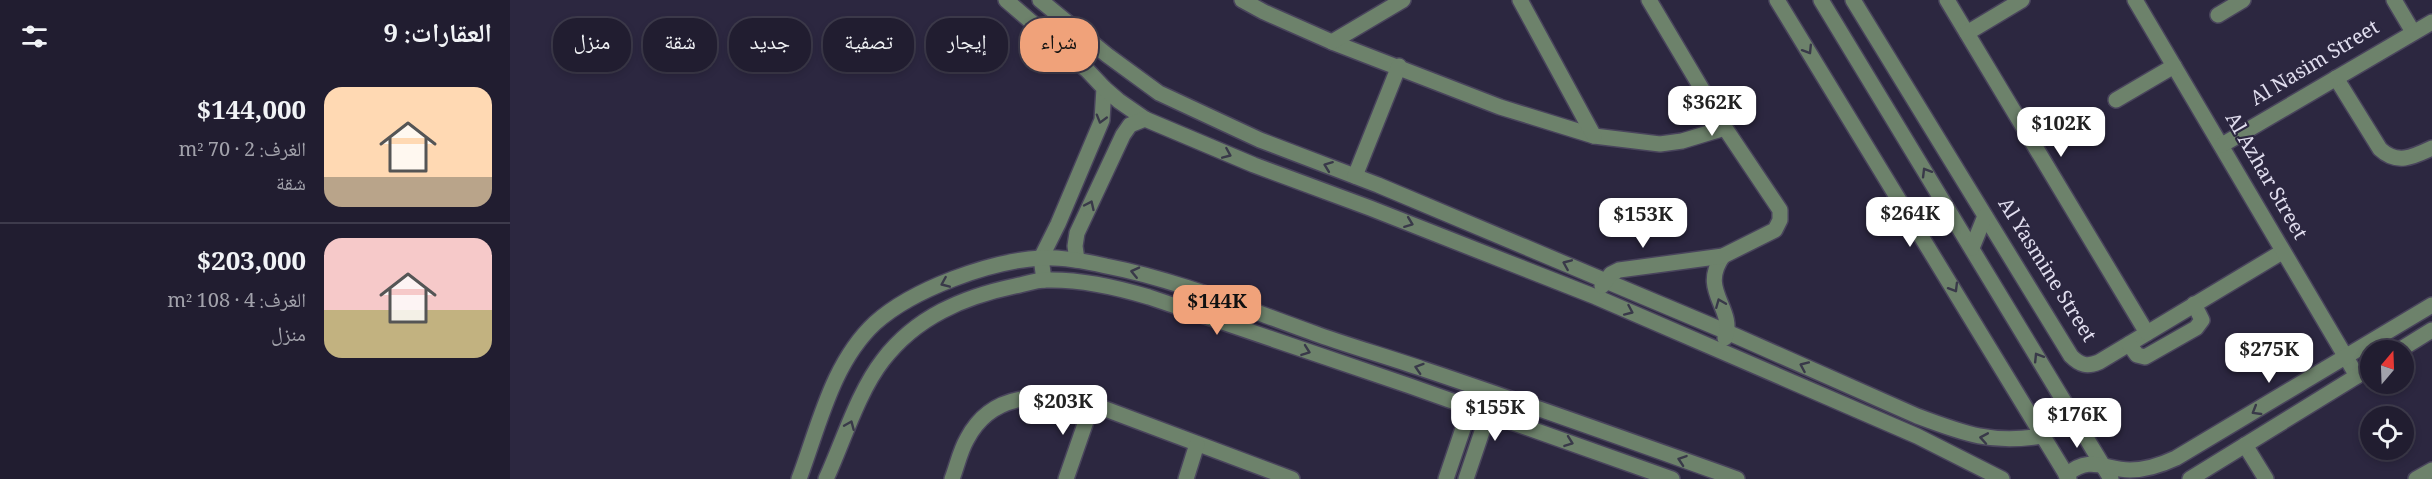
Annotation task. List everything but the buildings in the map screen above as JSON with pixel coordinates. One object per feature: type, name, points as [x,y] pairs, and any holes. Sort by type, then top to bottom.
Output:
[{"type":"street","points":[[1006,0],[1119,101],[1145,119],[1254,165],[1596,297],[1917,436],[2002,479]]},
{"type":"street","points":[[1040,0],[1107,55],[1159,93],[1260,140],[1378,185],[1606,280],[1951,429],[1989,439],[2042,436]]},
{"type":"street","points":[[1242,0],[1332,42],[1500,107],[1594,136],[1660,144],[1682,141],[1725,128]]},
{"type":"street","points":[[1332,42],[1403,0]]},
{"type":"street","points":[[1520,0],[1594,136]]},
{"type":"street","points":[[1596,297],[1611,274],[1627,268],[1723,256],[1775,230],[1781,216],[1780,210],[1725,128],[1649,0]]},
{"type":"street","points":[[1777,0],[2068,477],[2084,464],[2101,464],[2130,470],[2160,466],[2209,440],[2432,305]]},
{"type":"street","points":[[1821,0],[2111,479]]},
{"type":"street","name":"Al Yasmine Street","points":[[1853,0],[2071,356],[2079,363],[2089,366],[2099,362],[2282,252]]},
{"type":"street","points":[[1947,0],[2147,333]]},
{"type":"street","points":[[1967,33],[2022,0]]},
{"type":"street","name":"Al Azhar Street","points":[[2135,0],[2222,145],[2282,252],[2346,357],[2360,369]]},
{"type":"street","points":[[2218,15],[2243,0]]},
{"type":"street","points":[[2394,0],[2413,32]]},
{"type":"street","name":"Al Nasim Street","points":[[2222,145],[2432,21]]},
{"type":"street","points":[[1355,176],[1399,66]]},
{"type":"street","points":[[2116,100],[2174,66]]},
{"type":"street","points":[[2336,78],[2386,155],[2396,159],[2410,158],[2432,148]]},
{"type":"street","points":[[1044,280],[1041,258],[1058,224],[1102,120],[1104,88]]},
{"type":"street","points":[[1077,260],[1075,246],[1077,233],[1122,135],[1131,125],[1145,119]]},
{"type":"street","points":[[1370,208],[1378,185]]},
{"type":"street","points":[[1972,248],[1985,216]]},
{"type":"street","points":[[1720,351],[1728,323],[1713,284],[1717,264],[1723,256]]},
{"type":"street","points":[[799,479],[836,379],[862,336],[878,321],[927,290],[960,276],[1002,263],[1041,258],[1077,260],[1138,272],[1199,291],[1728,477]]},
{"type":"street","points":[[826,479],[881,361],[911,330],[937,312],[967,299],[1004,288],[1044,280],[1113,286],[1149,297],[1488,413],[1672,479]]},
{"type":"street","points":[[2129,344],[2137,355],[2145,357],[2196,328],[2202,320],[2194,304]]},
{"type":"street","points":[[2414,341],[2432,330]]},
{"type":"street","points":[[2190,479],[2360,374]]},
{"type":"street","points":[[1446,479],[1476,387]]},
{"type":"street","points":[[1466,479],[1495,394]]},
{"type":"street","points":[[952,479],[973,428],[995,408],[1014,400],[1036,396],[1060,397],[1092,404],[1292,479]]},
{"type":"street","points":[[1065,479],[1092,404]]},
{"type":"street","points":[[1186,479],[1197,444]]},
{"type":"street","points":[[2245,445],[2266,479]]},
{"type":"street","points":[[2416,479],[2432,470]]}]
